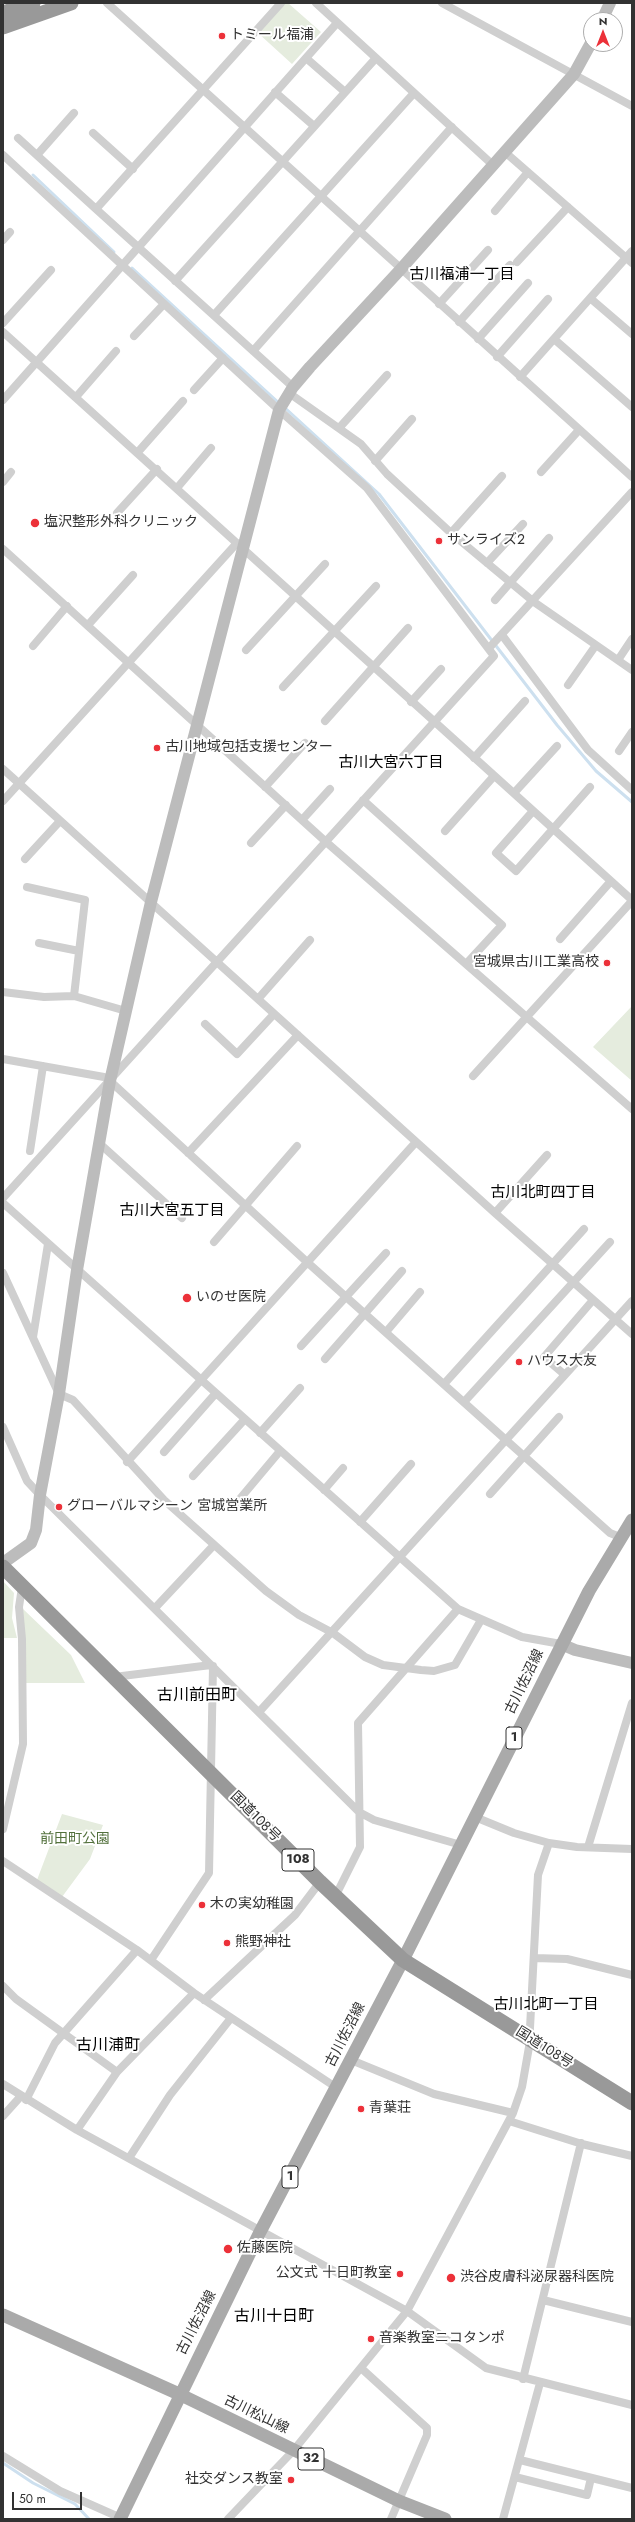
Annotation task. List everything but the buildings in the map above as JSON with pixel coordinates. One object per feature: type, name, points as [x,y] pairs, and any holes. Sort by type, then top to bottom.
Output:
[{"type":"highway","points":[[3,13],[33,3]]},
{"type":"highway","points":[[3,27],[71,3]]},
{"type":"highway","name":"国道108号","points":[[3,1567],[335,1897],[404,1960],[632,2103]]},
{"type":"main road","name":"古川佐沼線","points":[[179,2394],[260,2232],[404,1960],[561,1644],[620,1537],[632,1520]]},
{"type":"main road","points":[[3,2315],[179,2394],[121,2518]]},
{"type":"main road","name":"古川松山線","points":[[179,2394],[293,2451],[399,2501],[445,2519]]},
{"type":"street","points":[[107,3],[400,270],[632,477]]},
{"type":"street","points":[[96,209],[281,3]]},
{"type":"street","points":[[316,3],[494,166]]},
{"type":"street","points":[[442,3],[632,106]]},
{"type":"street","points":[[3,400],[38,363],[337,22]]},
{"type":"street","points":[[3,1563],[31,1543],[36,1530],[40,1495],[59,1394],[77,1270],[110,1081],[151,902],[240,546],[285,399],[506,153],[574,74],[586,52]]},
{"type":"street","points":[[306,58],[345,92]]},
{"type":"street","points":[[175,281],[376,58]]},
{"type":"street","points":[[275,92],[314,126]]},
{"type":"street","points":[[214,315],[414,93]]},
{"type":"street","points":[[37,155],[74,113]]},
{"type":"street","points":[[253,351],[452,128]]},
{"type":"street","points":[[94,133],[133,169]]},
{"type":"street","points":[[3,1198],[110,1081],[325,840],[435,723],[494,656],[490,647],[368,488],[285,399],[253,351],[18,138]]},
{"type":"street","points":[[506,153],[629,260]]},
{"type":"street","points":[[3,155],[223,358],[285,399],[340,426],[361,444],[375,461],[452,533],[510,583],[534,602],[632,670]]},
{"type":"street","points":[[494,211],[528,172]]},
{"type":"street","points":[[459,322],[568,207]]},
{"type":"street","points":[[3,240],[10,232]]},
{"type":"street","points":[[439,304],[488,250]]},
{"type":"street","points":[[520,377],[590,298],[629,260],[632,251]]},
{"type":"street","points":[[3,323],[51,270]]},
{"type":"street","points":[[478,339],[528,283]]},
{"type":"street","points":[[590,298],[632,334]]},
{"type":"street","points":[[498,357],[548,299]]},
{"type":"street","points":[[134,336],[164,304]]},
{"type":"street","points":[[3,332],[157,469],[411,702],[632,900],[473,1076]]},
{"type":"street","points":[[554,339],[632,407]]},
{"type":"street","points":[[76,397],[116,351]]},
{"type":"street","points":[[194,390],[223,358]]},
{"type":"street","points":[[340,426],[387,375]]},
{"type":"street","points":[[138,452],[183,401]]},
{"type":"street","points":[[375,461],[412,419]]},
{"type":"street","points":[[541,472],[579,430]]},
{"type":"street","points":[[177,488],[211,448]]},
{"type":"street","points":[[117,513],[157,469]]},
{"type":"street","points":[[3,482],[11,472]]},
{"type":"street","points":[[452,533],[502,476]]},
{"type":"street","points":[[490,647],[534,602],[632,492]]},
{"type":"street","points":[[487,563],[523,524]]},
{"type":"street","points":[[495,600],[549,538]]},
{"type":"street","points":[[3,801],[129,662],[240,546]]},
{"type":"street","points":[[3,548],[265,787],[632,1109]]},
{"type":"street","points":[[246,650],[325,564]]},
{"type":"street","points":[[88,625],[133,575]]},
{"type":"street","points":[[283,687],[376,586]]},
{"type":"street","points":[[33,646],[67,606]]},
{"type":"street","points":[[324,721],[408,628]]},
{"type":"street","points":[[500,636],[588,750],[632,790]]},
{"type":"street","points":[[618,660],[632,639]]},
{"type":"street","points":[[568,685],[596,645]]},
{"type":"street","points":[[411,702],[441,669]]},
{"type":"street","points":[[474,758],[525,701]]},
{"type":"street","points":[[619,751],[632,732]]},
{"type":"street","points":[[265,787],[305,743]]},
{"type":"street","points":[[514,793],[557,746]]},
{"type":"street","points":[[3,769],[495,1214],[632,1334]]},
{"type":"street","points":[[445,832],[494,776]]},
{"type":"street","points":[[533,811],[496,853],[516,871],[590,787]]},
{"type":"street","points":[[302,820],[330,789]]},
{"type":"street","points":[[363,800],[502,925],[466,964]]},
{"type":"street","points":[[251,843],[286,805]]},
{"type":"street","points":[[25,859],[60,821]]},
{"type":"street","points":[[560,939],[611,881]]},
{"type":"street","points":[[27,887],[85,900],[74,996]]},
{"type":"street","points":[[258,999],[310,940]]},
{"type":"street","points":[[39,943],[79,951]]},
{"type":"street","points":[[3,992],[44,997],[74,996],[126,1011]]},
{"type":"street","points":[[205,1024],[237,1054],[274,1014]]},
{"type":"street","points":[[188,1153],[298,1035]]},
{"type":"street","points":[[3,1059],[104,1077],[110,1081],[365,1314],[610,1533],[620,1537]]},
{"type":"street","points":[[30,1151],[42,1066]]},
{"type":"street","points":[[128,1462],[416,1142]]},
{"type":"street","points":[[100,1143],[182,1218]]},
{"type":"street","points":[[214,1242],[297,1146]]},
{"type":"street","points":[[495,1214],[547,1155]]},
{"type":"street","points":[[3,1203],[458,1609],[522,1637],[561,1644],[575,1650],[632,1663]]},
{"type":"street","points":[[444,1384],[584,1229]]},
{"type":"street","points":[[464,1402],[610,1242]]},
{"type":"street","points":[[32,1337],[48,1244]]},
{"type":"street","points":[[301,1346],[345,1296],[386,1253]]},
{"type":"street","points":[[325,1359],[402,1271]]},
{"type":"street","points":[[3,1273],[59,1394],[73,1400],[164,1500],[266,1591],[299,1616],[333,1633],[365,1657],[383,1665],[434,1671],[454,1665],[481,1620]]},
{"type":"street","points":[[386,1332],[420,1292]]},
{"type":"street","points":[[564,1375],[544,1357],[593,1300]]},
{"type":"street","points":[[259,1712],[333,1633],[505,1439],[632,1301]]},
{"type":"street","points":[[260,1433],[300,1388]]},
{"type":"street","points":[[164,1452],[216,1393]]},
{"type":"street","points":[[490,1494],[558,1416]]},
{"type":"street","points":[[193,1476],[245,1419]]},
{"type":"street","points":[[3,1426],[28,1481],[40,1495],[359,1812],[374,1820],[460,1845]]},
{"type":"street","points":[[233,1507],[280,1451]]},
{"type":"street","points":[[360,1522],[411,1464]]},
{"type":"street","points":[[324,1490],[343,1468]]},
{"type":"street","points":[[154,1608],[214,1545]]},
{"type":"street","points":[[3,1829],[23,1744],[22,1639],[19,1607],[22,1587]]},
{"type":"street","points":[[335,1897],[360,1847],[358,1723],[458,1609]]},
{"type":"street","points":[[114,1677],[212,1666]]},
{"type":"street","points":[[152,1960],[209,1873],[212,1666]]},
{"type":"street","points":[[588,1847],[632,1703]]},
{"type":"street","points":[[475,1817],[514,1833],[548,1843],[632,1849]]},
{"type":"street","points":[[228,2519],[293,2451],[407,2311],[513,2113],[522,2087],[529,2039],[535,1958],[538,1875],[548,1843]]},
{"type":"street","points":[[3,1861],[152,1960],[204,2000],[337,2088]]},
{"type":"street","points":[[204,2000],[295,1915],[320,1882]]},
{"type":"street","points":[[3,2116],[23,2098],[55,2043],[62,2034],[137,1950]]},
{"type":"street","points":[[535,1958],[567,1959],[632,1975]]},
{"type":"street","points":[[3,1986],[62,2034],[117,2072]]},
{"type":"street","points":[[77,2130],[117,2072],[194,1992]]},
{"type":"street","points":[[129,2158],[170,2095],[231,2018]]},
{"type":"street","points":[[352,2060],[434,2094],[513,2113]]},
{"type":"street","points":[[3,2084],[23,2098],[77,2130],[260,2232],[407,2311],[486,2368],[523,2379],[632,2405]]},
{"type":"street","points":[[509,2121],[581,2143],[632,2156]]},
{"type":"street","points":[[523,2379],[581,2143]]},
{"type":"street","points":[[543,2300],[632,2322]]},
{"type":"street","points":[[361,2368],[427,2428],[427,2435],[391,2519]]},
{"type":"street","points":[[503,2519],[540,2383]]},
{"type":"street","points":[[3,2456],[60,2491],[121,2518]]},
{"type":"street","points":[[520,2460],[632,2488]]},
{"type":"street","points":[[515,2477],[587,2495],[591,2478]]},
{"type":"green space","points":[[285,3],[288,3],[321,32],[292,64],[258,33]]},
{"type":"green space","points":[[632,1006],[632,1081],[593,1047]]},
{"type":"green space","points":[[3,1581],[14,1593],[12,1618],[17,1638],[3,1638]]},
{"type":"green space","points":[[22,1608],[71,1655],[85,1683],[26,1683]]},
{"type":"green space","name":"前田町公園","points":[[62,1814],[103,1825],[90,1859],[62,1897],[37,1880]]},
{"type":"waterway","points":[[33,175],[114,252]]},
{"type":"waterway","points":[[132,268],[280,404]]},
{"type":"waterway","points":[[284,407],[379,494],[557,725],[596,771],[632,802]]},
{"type":"waterway","points":[[3,2463],[33,2483],[75,2504],[89,2519]]},
{"type":"place","name":"トミール福浦","points":[[222,36]]},
{"type":"place","name":"塩沢整形外科クリニック","points":[[35,523]]},
{"type":"place","name":"サンライズ2","points":[[439,541]]},
{"type":"place","name":"古川地域包括支援センター","points":[[157,748]]},
{"type":"place","name":"宮城県古川工業高校","points":[[607,963]]},
{"type":"place","name":"いのせ医院","points":[[187,1298]]},
{"type":"place","name":"ハウス大友","points":[[519,1362]]},
{"type":"place","name":"グローバルマシーン 宮城営業所","points":[[59,1507]]},
{"type":"place","name":"木の実幼稚園","points":[[202,1905]]},
{"type":"place","name":"熊野神社","points":[[227,1943]]},
{"type":"place","name":"青葉荘","points":[[361,2109]]},
{"type":"place","name":"佐藤医院","points":[[228,2249]]},
{"type":"place","name":"公文式 十日町教室","points":[[400,2274]]},
{"type":"place","name":"渋谷皮膚科泌尿器科医院","points":[[451,2278]]},
{"type":"place","name":"音楽教室ニコタンポ","points":[[371,2339]]},
{"type":"place","name":"社交ダンス教室","points":[[291,2480]]},
{"type":"district","name":"古川福浦一丁目","points":[[462,275]]},
{"type":"district","name":"古川大宮六丁目","points":[[391,763]]},
{"type":"district","name":"古川北町四丁目","points":[[543,1193]]},
{"type":"district","name":"古川大宮五丁目","points":[[172,1211]]},
{"type":"district","name":"古川前田町","points":[[197,1696]]},
{"type":"district","name":"古川北町一丁目","points":[[546,2005]]},
{"type":"district","name":"古川浦町","points":[[108,2046]]},
{"type":"district","name":"古川十日町","points":[[274,2317]]}]
